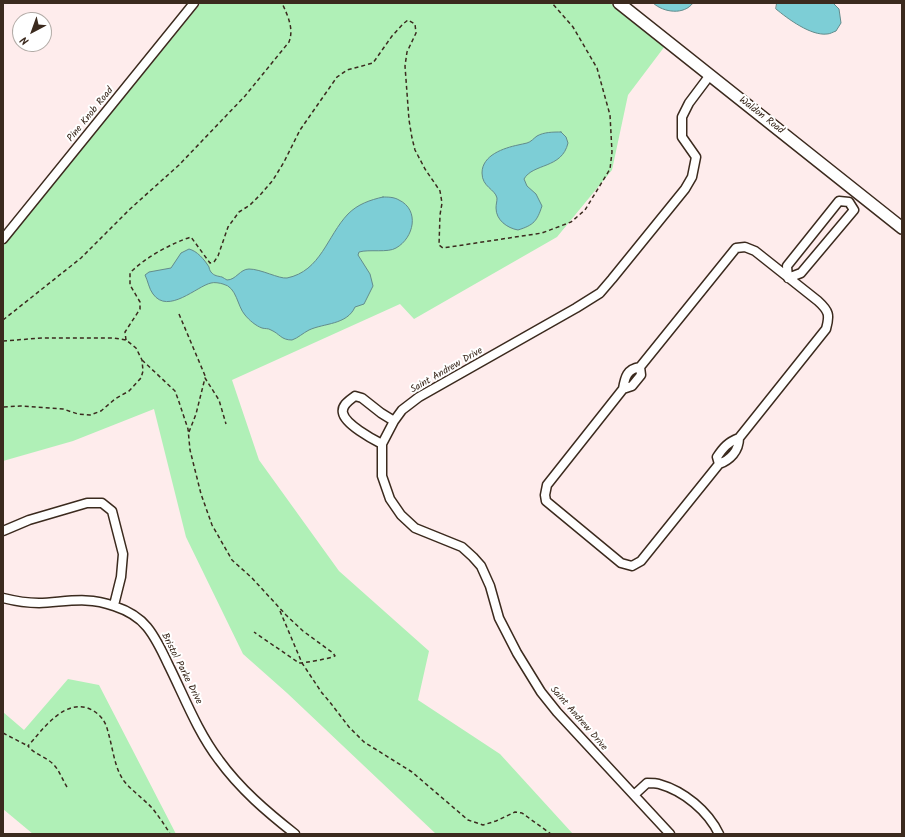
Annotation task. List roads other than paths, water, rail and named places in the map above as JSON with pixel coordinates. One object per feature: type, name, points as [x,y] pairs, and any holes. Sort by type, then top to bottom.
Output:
[{"type":"street","name":"Pine Knob Road","points":[[3,239],[194,3]]},
{"type":"street","name":"Waldon Road","points":[[619,3],[902,228]]},
{"type":"street","name":"Saint Andrew Drive","points":[[670,834],[557,712],[541,692],[498,618],[490,586],[481,566],[462,547],[415,528],[401,515],[390,499],[382,476],[382,444],[394,421],[402,410],[419,397],[600,293],[686,189],[692,177],[696,156],[682,137],[682,117],[689,103],[710,76]]},
{"type":"street","points":[[849,202],[858,192]]},
{"type":"street","points":[[788,278],[755,251],[745,247],[736,248],[640,367],[633,368],[625,378],[623,389],[547,484],[545,495],[546,501],[621,563],[632,566],[641,561],[719,464],[734,453],[738,447],[738,438],[826,329],[829,319],[827,309],[788,278],[787,266],[839,201],[849,202]]},
{"type":"street","points":[[788,278],[802,273],[854,210],[849,202]]},
{"type":"street","points":[[382,444],[372,439],[348,421],[343,414],[343,408],[347,402],[355,396],[362,398],[381,414],[394,421]]},
{"type":"street","points":[[3,531],[29,520],[87,503],[102,503],[112,510],[123,554],[121,577],[114,605]]},
{"type":"street","name":"Bristol Parke Drive","points":[[3,598],[17,602],[38,603],[78,599],[114,605],[130,612],[146,626],[159,646],[204,736],[219,760],[239,785],[263,809],[295,834]]},
{"type":"street","points":[[634,795],[647,783],[659,783],[692,801],[711,820],[719,834]]},
{"type":"water","points":[[653,3],[693,3],[689,7],[679,11],[668,11]]},
{"type":"water","points":[[777,3],[833,3],[839,9],[841,23],[836,31],[827,34],[807,30],[793,22],[776,9]]},
{"type":"water","points":[[549,132],[561,132],[566,137],[568,143],[565,151],[554,162],[534,170],[524,179],[527,186],[536,194],[542,206],[536,219],[528,226],[518,230],[506,225],[500,220],[496,212],[496,195],[484,182],[482,173],[486,161],[500,150],[531,141],[537,136]]},
{"type":"water","points":[[383,197],[397,199],[406,205],[410,210],[412,224],[410,231],[407,238],[396,248],[383,251],[359,252],[358,255],[370,274],[373,286],[364,304],[355,307],[347,317],[335,323],[309,330],[292,340],[288,340],[269,329],[260,327],[251,321],[242,311],[231,289],[223,284],[211,283],[182,298],[166,302],[159,300],[150,290],[145,275],[149,272],[171,268],[181,253],[189,249],[198,253],[203,258],[212,273],[227,280],[230,280],[246,269],[254,269],[284,278],[299,274],[316,260],[348,214],[364,203]]}]
